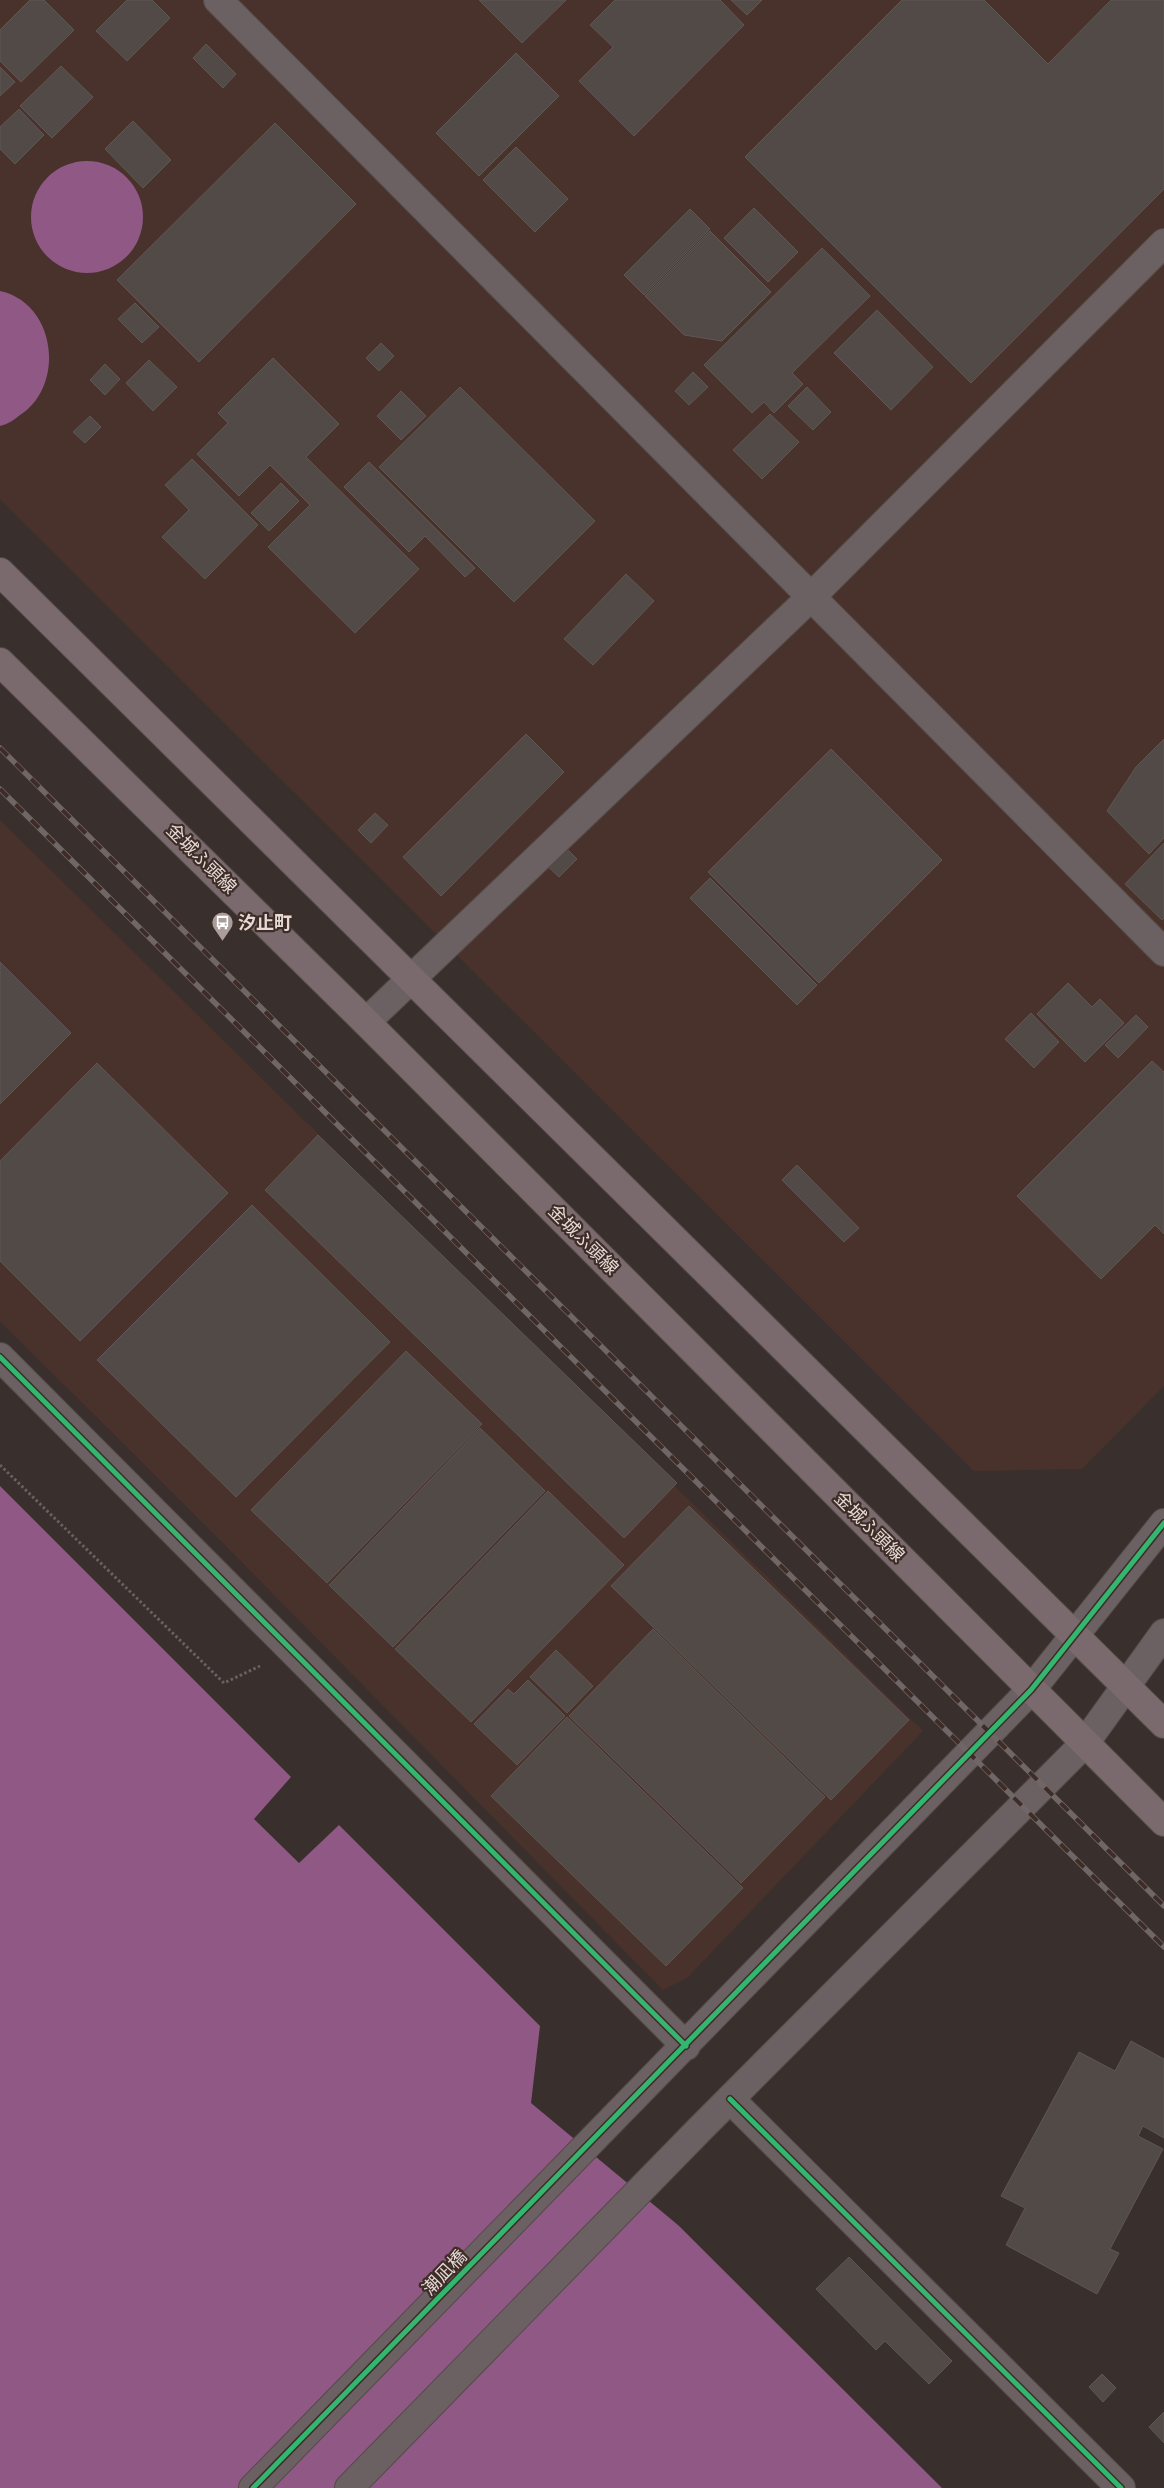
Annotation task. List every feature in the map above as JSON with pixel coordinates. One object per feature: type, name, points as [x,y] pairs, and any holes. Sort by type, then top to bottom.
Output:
[{"type":"main road","points":[[0,572],[411,981],[1164,1724]]},
{"type":"main road","name":"金城ふ頭線","points":[[0,662],[366,1022],[1164,1822]]},
{"type":"street","points":[[218,0],[810,598],[1164,952]]},
{"type":"street","points":[[366,1022],[810,598],[1164,243]]},
{"type":"street","points":[[0,1357],[686,2046]]},
{"type":"street","name":"潮凪橋","points":[[253,2488],[656,2077],[1031,1690],[1164,1524]]},
{"type":"street","points":[[349,2488],[701,2128],[1085,1743],[1164,1633]]},
{"type":"street","points":[[730,2099],[1121,2488]]},
{"type":"path","points":[[0,1465],[224,1683],[293,1651]]},
{"type":"shaded area","points":[[0,0],[1164,0],[1164,1386],[1082,1469],[974,1471],[0,499]]},
{"type":"shaded area","points":[[87,161],[108,165],[126,178],[139,196],[143,217],[139,238],[126,256],[108,269],[87,273],[66,269],[48,256],[35,238],[31,217],[35,196],[48,178],[66,165]]},
{"type":"shaded area","points":[[0,291],[19,299],[33,311],[43,328],[48,346],[49,366],[44,385],[35,402],[15,419],[0,426]]},
{"type":"shaded area","points":[[0,820],[923,1731],[687,1978],[663,1990],[216,1536],[0,1321]]},
{"type":"shaded area","points":[[0,1486],[291,1777],[254,1819],[299,1863],[339,1825],[540,2026],[531,2103],[678,2225],[942,2488],[0,2488]]},
{"type":"building","points":[[30,0],[44,0],[74,30],[21,82],[0,61],[0,30]]},
{"type":"building","points":[[127,0],[152,0],[170,18],[127,61],[96,31]]},
{"type":"building","points":[[479,0],[566,0],[522,43]]},
{"type":"building","points":[[615,0],[720,0],[744,25],[634,136],[579,81],[613,47],[590,25]]},
{"type":"building","points":[[731,0],[762,0],[747,15]]},
{"type":"building","points":[[902,0],[984,0],[1048,64],[1111,0],[1164,0],[1164,189],[971,383],[745,157]]},
{"type":"building","points":[[206,44],[236,74],[223,88],[193,58]]},
{"type":"building","points":[[516,53],[559,96],[479,176],[436,133]]},
{"type":"building","points":[[61,66],[93,97],[52,138],[20,106]]},
{"type":"building","points":[[0,67],[15,82],[0,96]]},
{"type":"building","points":[[19,109],[44,135],[15,164],[0,149],[0,127]]},
{"type":"building","points":[[133,121],[171,160],[143,188],[105,149]]},
{"type":"building","points":[[275,123],[356,204],[199,362],[117,280]]},
{"type":"building","points":[[516,147],[568,199],[535,232],[483,180]]},
{"type":"building","points":[[754,208],[798,252],[768,282],[724,238]]},
{"type":"building","points":[[690,209],[710,229],[644,295],[624,275]]},
{"type":"building","points":[[710,231],[771,292],[722,341],[684,335],[645,296]]},
{"type":"building","points":[[822,248],[870,296],[792,373],[803,384],[774,413],[764,402],[752,413],[704,365]]},
{"type":"building","points":[[135,303],[159,327],[142,343],[118,319]]},
{"type":"building","points":[[877,310],[933,367],[891,410],[834,353]]},
{"type":"building","points":[[381,343],[394,356],[379,371],[366,358]]},
{"type":"building","points":[[273,358],[339,424],[306,457],[419,569],[355,633],[268,547],[310,505],[270,465],[239,496],[197,454],[228,423],[218,413]]},
{"type":"building","points":[[149,360],[177,387],[153,411],[126,383]]},
{"type":"building","points":[[105,364],[120,379],[105,395],[90,380]]},
{"type":"building","points":[[693,372],[708,387],[689,405],[675,391]]},
{"type":"building","points":[[460,387],[595,521],[514,602],[379,467]]},
{"type":"building","points":[[807,387],[831,412],[813,430],[788,406]]},
{"type":"building","points":[[401,391],[426,416],[401,440],[377,416]]},
{"type":"building","points":[[770,414],[799,442],[762,479],[733,450]]},
{"type":"building","points":[[90,416],[101,427],[85,443],[73,432]]},
{"type":"building","points":[[192,459],[258,525],[205,579],[162,537],[189,510],[165,485]]},
{"type":"building","points":[[369,462],[475,568],[465,577],[425,536],[409,552],[344,487]]},
{"type":"building","points":[[281,483],[299,501],[269,531],[251,513]]},
{"type":"building","points":[[626,574],[654,601],[593,665],[564,639]]},
{"type":"building","points":[[526,734],[564,772],[441,896],[403,857]]},
{"type":"building","points":[[1164,739],[1164,838],[1149,854],[1107,811],[1136,767]]},
{"type":"building","points":[[831,749],[942,860],[819,983],[708,872]]},
{"type":"building","points":[[375,813],[388,825],[371,843],[358,830]]},
{"type":"building","points":[[560,842],[577,859],[559,877],[542,861]]},
{"type":"building","points":[[1164,843],[1164,918],[1162,920],[1125,884]]},
{"type":"building","points":[[710,878],[817,985],[797,1005],[690,898]]},
{"type":"building","points":[[0,962],[71,1033],[0,1104]]},
{"type":"building","points":[[1068,983],[1092,1007],[1100,999],[1124,1023],[1085,1062],[1037,1014]]},
{"type":"building","points":[[1031,1013],[1059,1042],[1034,1068],[1005,1039]]},
{"type":"building","points":[[1136,1015],[1148,1027],[1118,1058],[1105,1045]]},
{"type":"building","points":[[1152,1061],[1164,1072],[1164,1234],[1155,1225],[1101,1279],[1017,1196]]},
{"type":"building","points":[[97,1063],[228,1193],[80,1341],[0,1261],[0,1161]]},
{"type":"building","points":[[318,1135],[677,1483],[624,1538],[265,1190]]},
{"type":"building","points":[[797,1165],[859,1228],[844,1242],[782,1180]]},
{"type":"building","points":[[252,1205],[390,1342],[236,1497],[97,1360]]},
{"type":"building","points":[[406,1351],[482,1424],[327,1583],[251,1510]]},
{"type":"building","points":[[480,1428],[545,1491],[393,1647],[329,1585]]},
{"type":"building","points":[[548,1491],[624,1565],[471,1722],[395,1649]]},
{"type":"building","points":[[689,1506],[909,1720],[831,1800],[611,1586]]},
{"type":"building","points":[[653,1629],[825,1797],[741,1883],[569,1716]]},
{"type":"building","points":[[556,1650],[593,1686],[567,1713],[530,1677]]},
{"type":"building","points":[[528,1680],[565,1716],[517,1765],[474,1724],[508,1689],[514,1694]]},
{"type":"building","points":[[567,1717],[743,1888],[666,1966],[491,1796]]},
{"type":"building","points":[[1131,2041],[1164,2059],[1164,2138],[1143,2126],[1138,2136],[1163,2149],[1110,2249],[1119,2253],[1097,2294],[1006,2245],[1025,2208],[1001,2196],[1079,2052],[1115,2071]]},
{"type":"building","points":[[849,2257],[952,2361],[929,2384],[885,2341],[876,2350],[816,2289]]},
{"type":"building","points":[[1102,2374],[1116,2388],[1103,2402],[1089,2387]]},
{"type":"building","points":[[1164,2412],[1164,2443],[1149,2427]]},
{"type":"railway","points":[[0,748],[1164,1906]]},
{"type":"railway","points":[[0,789],[1164,1947]]},
{"type":"cycle path","points":[[0,1357],[686,2046]]},
{"type":"cycle path","points":[[253,2488],[1031,1690],[1164,1523]]},
{"type":"cycle path","points":[[730,2099],[1121,2488]]},
{"type":"place","name":"汐止町","points":[[222,942]]}]
